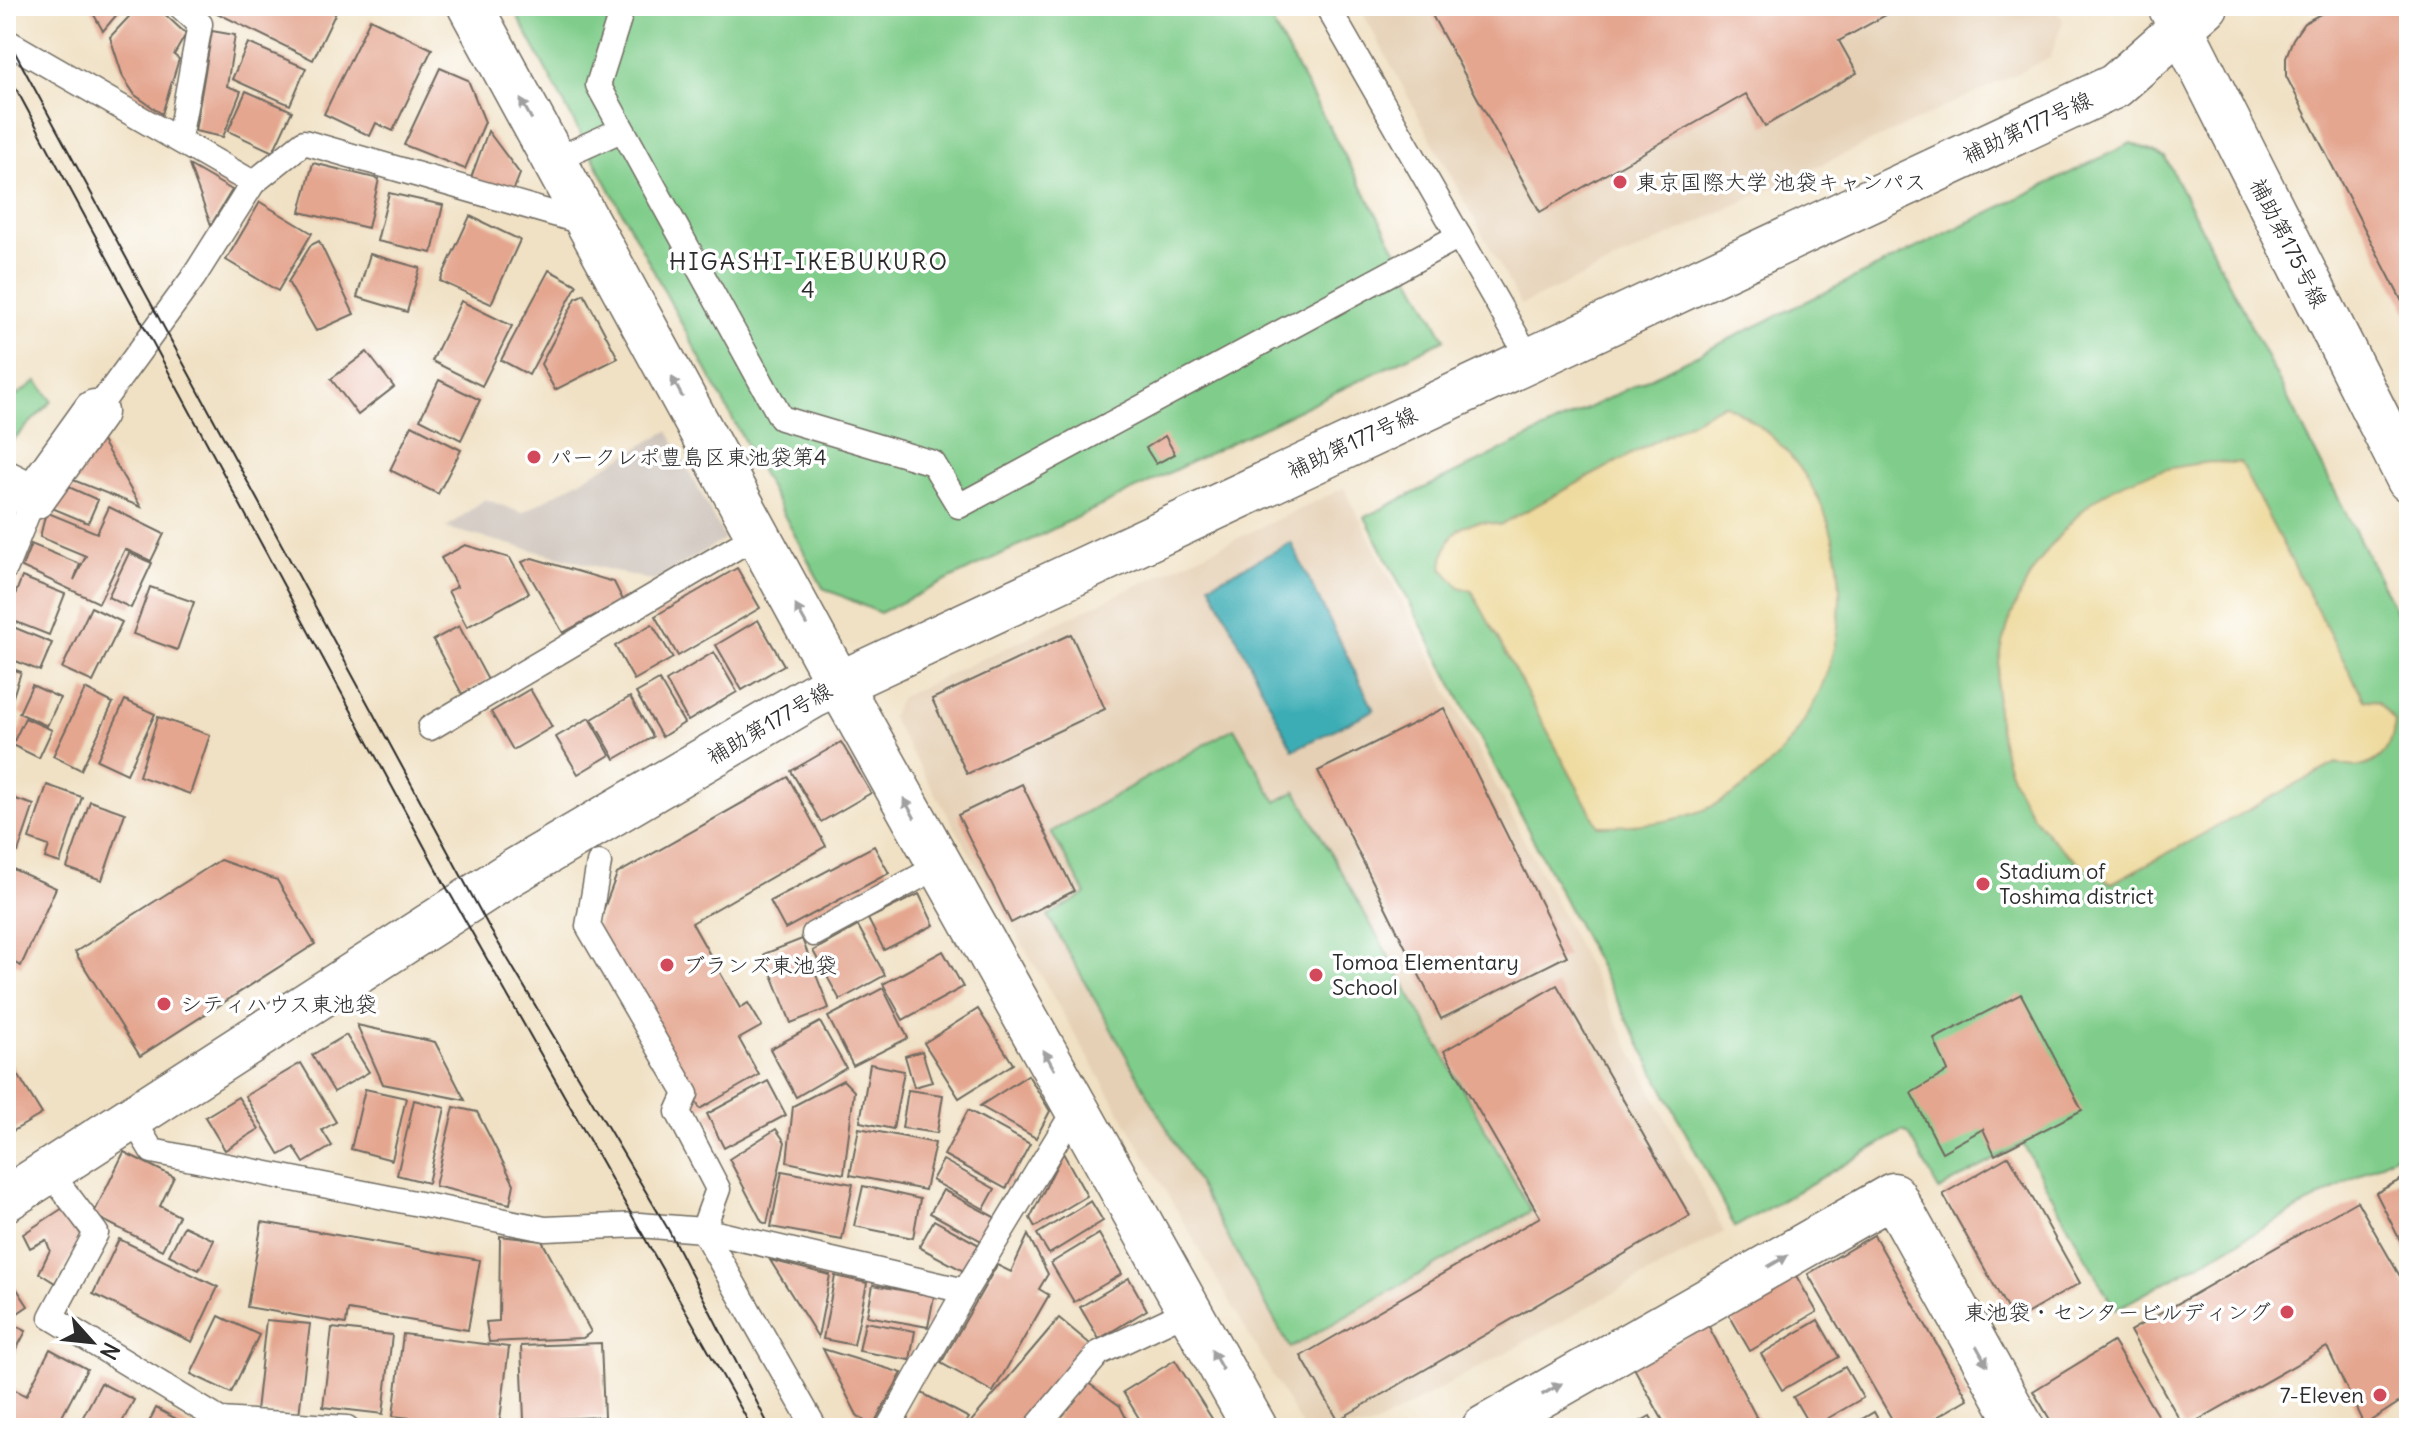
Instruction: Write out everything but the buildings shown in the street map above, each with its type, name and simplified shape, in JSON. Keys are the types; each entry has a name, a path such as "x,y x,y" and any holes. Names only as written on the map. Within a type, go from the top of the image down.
{"street":[{"path":"470,6 839,684 1190,1310 1243,1422"},
{"name":"補助第177号線","path":"6,1199 525,865 839,684 2115,86 2186,13"},
{"name":"補助第175号線","path":"2186,13 2409,480"},
{"path":"20,490 95,412"},
{"path":"1484,1428 1893,1195 2022,1428"}],"lane":[{"path":"179,139 200,24 180,6"},
{"path":"623,6 598,85 781,418 933,463 959,506 1459,236"},
{"path":"1327,6 1530,360"},
{"path":"6,41 253,183"},
{"path":"555,160 621,130"},
{"path":"95,412 193,278 253,183 304,142 589,224"},
{"path":"6,567 20,490"},
{"path":"430,728 757,535"},
{"path":"599,863 588,926 686,1094 678,1112 718,1189 703,1230 815,1428"},
{"path":"814,934 941,865"},
{"path":"888,1428 965,1291 1076,1108"},
{"path":"132,1118 152,1151 545,1229 639,1225 703,1230 965,1291"},
{"path":"49,1171 96,1233 51,1317 220,1420 347,1428"},
{"path":"1036,1428 1099,1353 1190,1310"}],"shaded area":[{"name":"東京国際大学 池袋キャンパス","path":"1359,6 2055,6 2063,20 2050,58 1521,305"},
{"path":"668,431 725,539 654,581 446,528 485,499 522,513"},
{"name":"Tomoa Elementary School","path":"1344,488 1724,1232 1369,1428 1303,1428 891,717 901,697"}],"green space":[{"path":"512,6 1263,6 1445,339 880,613 823,588"},
{"name":"Stadium of Toshima district","path":"2131,143 2165,157 2409,637 2409,1148 2115,1310 2023,1144 1939,1190 1909,1134 1903,1131 1735,1227 1365,517"},
{"path":"37,381 52,401 6,447 6,403"},
{"path":"1234,728 1276,802 1296,791 1531,1211 1290,1348 1048,916 1086,894 1051,832"}],"sand":[{"path":"1724,404 1775,439 1811,484 1832,536 1840,592 1834,648 1815,702 1782,751 1737,792 1688,816 1635,825 1598,826 1472,591 1459,587 1442,568 1447,545 1452,536 1467,525 1500,525"},
{"path":"2211,462 2240,463 2364,699 2378,702 2395,721 2393,733 2384,753 2377,760 2359,766 2336,763 2112,883 2067,853 2033,815 2010,772 1998,725 1997,677 2007,628 2027,581 2058,537 2090,504 2141,476"}],"water":[{"path":"1291,543 1374,710 1293,750 1210,584"}],"tram line":[{"path":"6,36 490,929 668,1229 770,1428"},
{"path":"6,70 444,883 752,1428"}],"place":[{"name":"東京国際大学 池袋キャンパス","path":"1620,182"},
{"name":"パークレポ豊島区東池袋第4","path":"534,457"},
{"name":"Stadium of Toshima district","path":"1983,884"},
{"name":"ブランズ東池袋","path":"667,965"},
{"name":"Tomoa Elementary School","path":"1316,975"},
{"name":"シティハウス東池袋","path":"164,1004"},
{"name":"東池袋・センタービルディング","path":"2287,1312"},
{"name":"7-Eleven","path":"2380,1395"}],"district":[{"name":"HIGASHI-IKEBUKURO 4","path":"809,276"}]}
